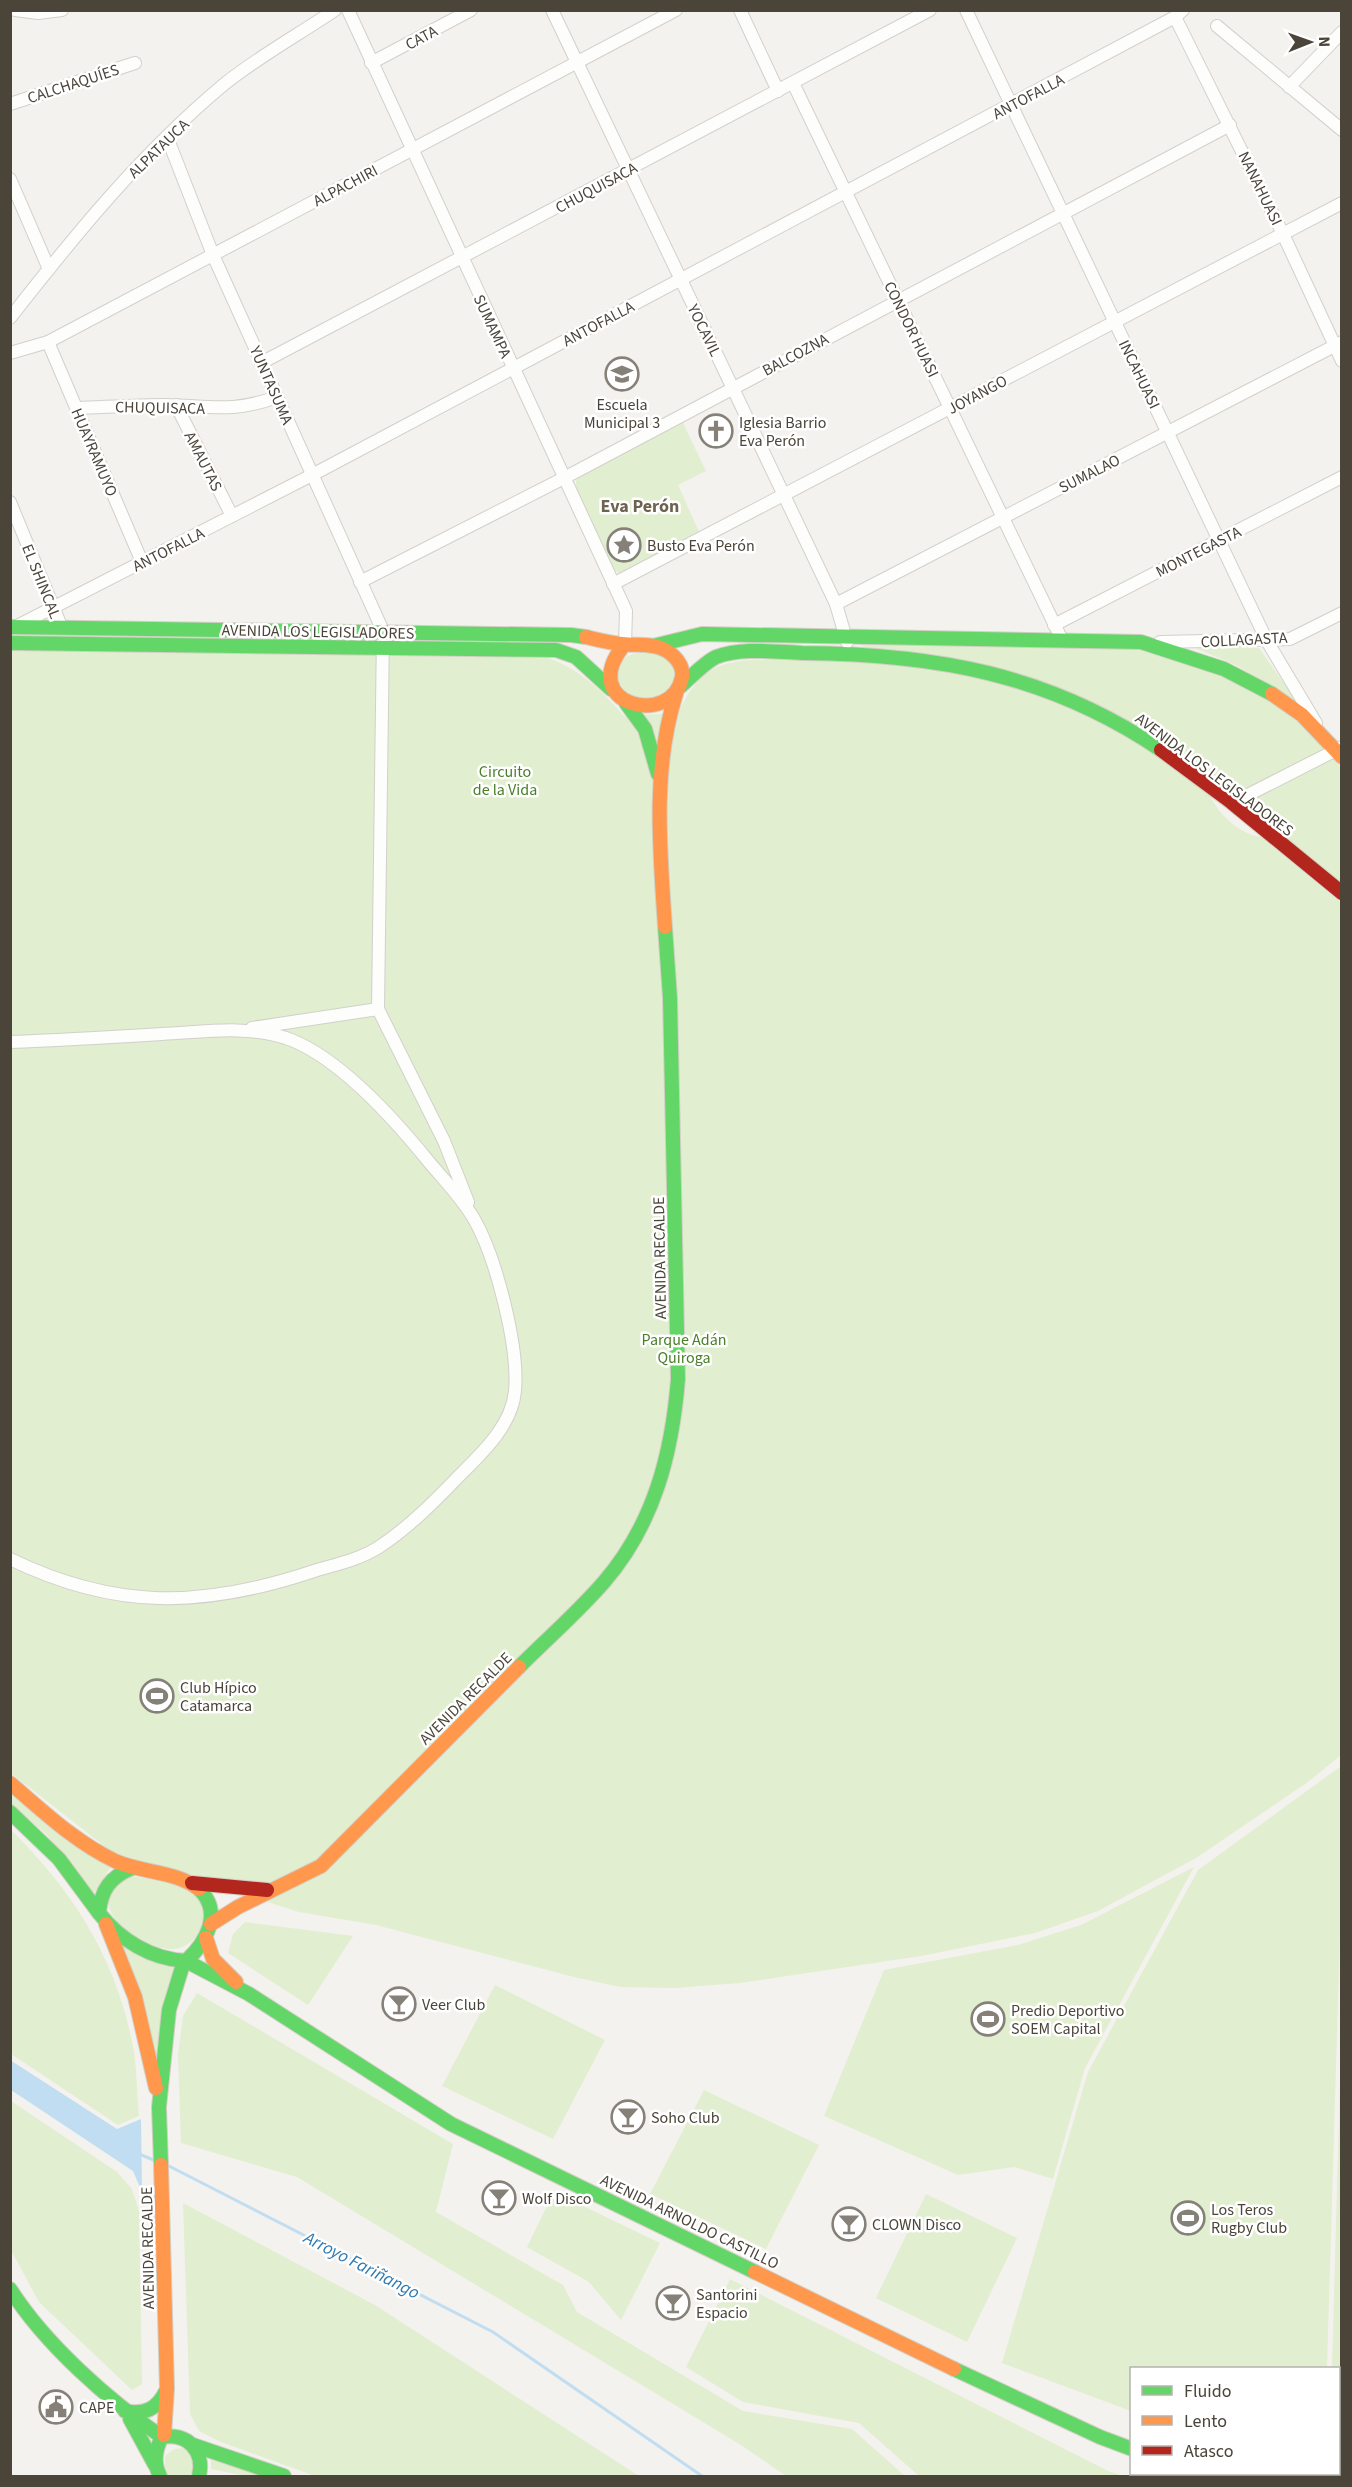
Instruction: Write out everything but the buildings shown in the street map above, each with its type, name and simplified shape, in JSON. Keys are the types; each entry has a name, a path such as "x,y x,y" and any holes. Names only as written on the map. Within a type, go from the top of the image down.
{"main road":[{"name":"AVENIDA LOS LEGISLADORES","path":"12,628 571,635 624,645"},
{"path":"653,646 702,634 1140,642 1180,650 1233,671 1262,687 1323,734 1340,751"},
{"name":"AVENIDA LOS LEGISLADORES","path":"10,643 556,650 576,657 611,689"},
{"path":"624,645 653,646 665,649 677,658 682,669 678,690 652,706 626,702 611,689 608,671 624,645"},
{"name":"AVENIDA LOS LEGISLADORES","path":"678,690 698,669 714,658 734,652 848,653 929,660 977,669 1065,696 1113,720 1232,803 1341,892"},
{"name":"AVENIDA RECALDE","path":"211,1924 229,1911 305,1877 321,1866 604,1582 634,1542 655,1501 668,1459 675,1423 678,1379 670,998 660,855 661,786 669,716 678,690"},
{"name":"AVENIDA RECALDE","path":"626,702 645,729 661,786"},
{"path":"10,1783 90,1846 132,1868 189,1882 203,1893 208,1902 211,1924 206,1938 185,1961 170,1960 151,1953 102,1918 59,1859 10,1812"},
{"path":"102,1918 99,1899 110,1879 132,1868"},
{"name":"AVENIDA RECALDE","path":"189,1882 234,1889 274,1890"},
{"name":"AVENIDA RECALDE","path":"102,1918 135,1997 159,2107"},
{"name":"AVENIDA ARNOLDO CASTILLO","path":"206,1938 213,1959 249,1994"},
{"name":"AVENIDA RECALDE","path":"157,2473 156,2449 163,2436 167,2389 159,2107 169,2010 185,1961"},
{"name":"AVENIDA ARNOLDO CASTILLO","path":"185,1961 249,1994 451,2124 1009,2396 1130,2449"},
{"path":"10,2289 29,2319 124,2411 163,2436 189,2442 284,2476"},
{"path":"124,2411 143,2414 153,2410 160,2404 167,2389"},
{"name":"AVENIDA RECALDE","path":"167,2389 171,2409 189,2442 201,2458 199,2476"},
{"path":"124,2411 146,2445 157,2473"}],"street":[{"path":"15,10 38,14 62,10"},
{"name":"ALPATAUCA","path":"10,318 99,206 167,137 223,85 335,10"},
{"name":"SUMAMPA","path":"348,10 626,611 624,645"},
{"name":"CATA","path":"371,63 471,10"},
{"name":"YOCAVIL","path":"552,10 836,604 847,636 848,653"},
{"name":"ALPACHIRI","path":"10,353 48,342 676,10"},
{"path":"740,10 778,91"},
{"name":"CHUQUISACA","path":"261,363 930,10"},
{"name":"INCAHUASI","path":"966,10 1268,641 1323,734"},
{"name":"ANTOFALLA","path":"12,628 312,475 1179,14"},
{"name":"NANAHUASI","path":"1179,14 1230,126 1338,344 1341,361"},
{"path":"1216,26 1341,130"},
{"path":"1289,87 1341,32"},
{"name":"CALCHAQUÍES","path":"10,104 135,63"},
{"name":"CONDOR HUASI","path":"793,83 1062,640"},
{"name":"BALCOZNA","path":"360,582 564,478 732,387 1230,126"},
{"name":"YUNTASUMA","path":"167,137 213,255 383,631"},
{"path":"10,179 49,269"},
{"name":"JOYANGO","path":"613,584 1341,203"},
{"name":"HUAYRAMUYO","path":"48,342 142,562"},
{"name":"SUMALAO","path":"836,604 1338,344"},
{"name":"CHUQUISACA","path":"77,408 176,405 233,409 252,406 277,397"},
{"name":"AMAUTAS","path":"176,405 232,516"},
{"name":"MONTEGASTA","path":"1054,625 1341,477"},
{"name":"EL SHINCAL","path":"10,502 61,627"},
{"name":"COLLAGASTA","path":"1140,642 1290,639 1341,613"},
{"path":"10,1559 67,1581 107,1592 152,1599 186,1600 265,1586 364,1555 378,1547 403,1529 477,1458 498,1434 510,1410 515,1391 507,1314 495,1269 444,1141 378,1009 383,631"},
{"path":"1232,803 1340,751"},
{"path":"10,1042 246,1029 378,1009"},
{"path":"246,1029 288,1039 313,1052 350,1078 409,1136 459,1197 476,1222"}],"green space":[{"path":"682,421 706,471 678,485 700,534 620,574 612,568 576,492 576,481 580,475"},
{"path":"861,644 1123,648 1185,658 1224,674 1262,695 1297,721 1341,768 1341,884 1067,691 861,646"},
{"path":"1193,647 1259,648 1302,709 1238,666"},
{"name":"Parque Adán Quiroga","path":"11,650 548,658 581,675 607,697 624,716 678,713 689,693 702,677 715,668 733,662 827,660 898,665 969,675 1039,694 1091,716 1126,736 1210,795 1218,809 1230,822 1245,832 1261,837 1341,903 1341,1755 1308,1782 1196,1858 1098,1911 1035,1933 921,1956 740,1983 675,1988 620,1987 376,1925 299,1912 112,1852 11,1773"},
{"path":"640,652 659,655 670,662 673,667 674,679 668,689 648,698 636,697 626,691 617,674 619,665 626,657"},
{"name":"Los Teros Rugby Club","path":"1341,1766 1341,1899 1327,2367 1130,2367 1130,2411 1002,2363 1088,2072 1198,1870"},
{"path":"10,1792 111,1866 95,1892 47,1835 11,1803"},
{"path":"11,1830 34,1854 74,1904 105,1959 117,1988 134,2052 139,2116 118,2125 11,2054"},
{"name":"Predio Deportivo SOEM Capital","path":"1194,1867 1085,2068 1053,2179 1014,2167 958,2175 824,2116 884,1970 1018,1945 1081,1925"},
{"path":"132,1876 175,1884 197,1897 202,1905 204,1921 196,1937 190,1943 174,1949 161,1947 146,1942 118,1923 110,1911 109,1898 115,1886"},
{"path":"245,1922 353,1936 308,2005 228,1953 233,1934"},
{"path":"123,1944 176,1969 157,2057 142,1996"},
{"path":"495,1985 605,2040 553,2139 442,2086"},
{"path":"197,1993 453,2144 436,2212 563,2285 577,2312 743,2411 852,2429 905,2476 786,2476 741,2445 297,2177 181,2143 178,2054 183,2016"},
{"path":"1341,2044 1342,2476 1328,2476 1340,2475 1340,2367 1332,2367"},
{"path":"704,2090 819,2145 766,2249 650,2194"},
{"path":"11,2101 117,2172 132,2189 139,2211 142,2384 132,2390 39,2302 11,2250"},
{"path":"554,2192 660,2243 621,2320 589,2282 527,2247"},
{"path":"926,2194 1017,2238 967,2342 876,2298"},
{"path":"183,2203 375,2305 639,2476 315,2476 221,2442 199,2431 190,2414"},
{"path":"730,2279 1108,2471 1123,2476 919,2476 859,2423 743,2402 686,2367"},
{"path":"184,2448 193,2454 192,2475 169,2476 165,2472 165,2456 174,2449"},
{"path":"211,2460 264,2476 245,2476 211,2469"}],"water":[{"path":"10,2060 117,2129 141,2119 142,2192 133,2171 11,2090"}],"waterway":[{"name":"Arroyo Fariñango","path":"139,2154 156,2161"},
{"name":"Arroyo Fariñango","path":"167,2165 493,2332 702,2476"}],"traffic: fast":[{"path":"10,627 586,637"},
{"path":"653,646 702,634 1141,642 1224,669 1272,694"},
{"path":"10,643 556,650 576,657 611,689"},
{"path":"681,686 702,666 716,657 748,651 851,654 945,664 989,673 1033,686 1076,703 1119,724 1161,750"},
{"path":"626,703 645,729 658,774"},
{"path":"519,1667 584,1604 621,1560 636,1536 658,1487 671,1434 678,1379 670,998 665,927"},
{"path":"10,1812 59,1859 99,1913"},
{"path":"132,1868 108,1885 99,1913 127,1940 161,1956 186,1961 206,1936 211,1917 210,1907 199,1889"},
{"path":"161,2165 159,2107 169,2010 184,1961"},
{"path":"186,1961 249,1994 451,2124 755,2272"},
{"path":"10,2289 41,2330 79,2370 120,2406 162,2437"},
{"path":"954,2369 1100,2437 1130,2448"},
{"path":"125,2411 139,2412 150,2409 159,2402 166,2391"},
{"path":"130,2419 155,2465"},
{"path":"160,2476 156,2461 158,2447 162,2437 171,2436 186,2441 197,2451 199,2476"},
{"path":"193,2445 284,2476"},
{"path":"1208,2475 1213,2476"}],"traffic: slow":[{"path":"586,637 618,644 653,646 667,651 677,660 682,673 675,693 662,702 647,705 631,703 618,695 611,683 612,666 624,645"},
{"path":"665,927 660,839 661,780 668,722 676,694"},
{"path":"1272,694 1302,715 1342,757"},
{"path":"211,1924 238,1907 321,1866 519,1667"},
{"path":"10,1783 60,1825 100,1853 125,1865 169,1875 199,1889"},
{"path":"106,1924 135,1997 156,2088"},
{"path":"206,1938 213,1959 236,1982"},
{"path":"161,2165 167,2389 164,2435"},
{"path":"755,2272 954,2369"}],"traffic: jam":[{"path":"1161,750 1231,802 1342,893"},
{"path":"192,1883 267,1890"}],"place":[{"name":"Escuela Municipal 3","path":"622,374"},
{"name":"Iglesia Barrio Eva Perón","path":"716,431"},
{"name":"Busto Eva Perón","path":"624,545"},
{"name":"Club Hípico Catamarca","path":"157,1696"},
{"name":"Veer Club","path":"399,2004"},
{"name":"Predio Deportivo SOEM Capital","path":"988,2019"},
{"name":"Soho Club","path":"628,2117"},
{"name":"Wolf Disco","path":"499,2198"},
{"name":"Los Teros Rugby Club","path":"1188,2218"},
{"name":"CLOWN Disco","path":"849,2224"},
{"name":"Santorini Espacio","path":"673,2303"},
{"name":"CAPE","path":"56,2407"}],"district":[{"name":"Eva Perón","path":"640,506"}],"park label":[{"name":"Circuito de la Vida","path":"505,780"}]}
